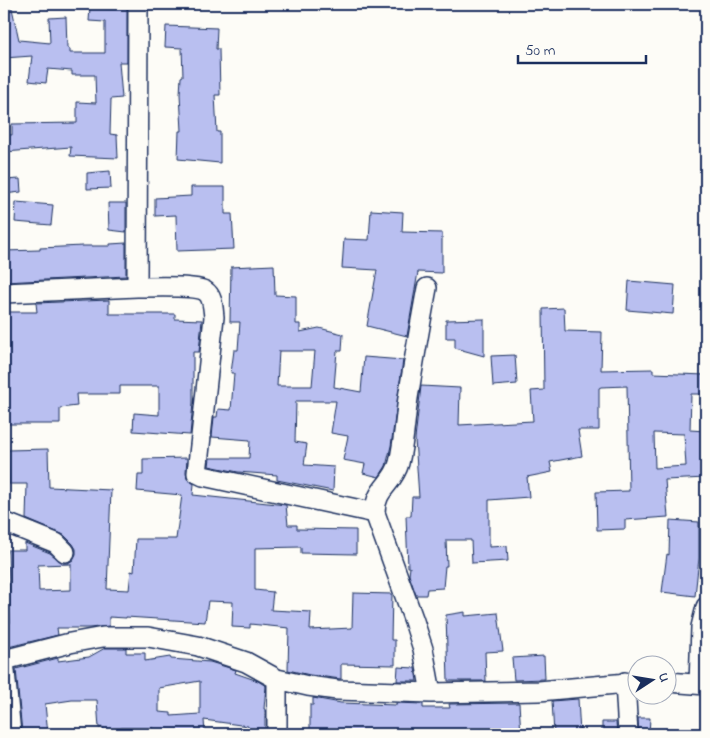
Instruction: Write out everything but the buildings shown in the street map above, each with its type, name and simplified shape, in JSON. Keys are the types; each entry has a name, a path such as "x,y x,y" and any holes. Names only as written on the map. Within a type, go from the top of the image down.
{"street":[{"path":"137,287 138,4"},
{"path":"4,293 137,287 204,290 210,296 214,317 197,473 203,476 375,513"},
{"path":"427,288 415,352 399,462 390,481 380,491 375,502 375,513 423,649 431,693"},
{"path":"4,522 56,542 65,552"},
{"path":"678,683 703,685 701,627 706,607"},
{"path":"11,734 4,661 70,643 103,637 148,637 198,646 246,662 277,678 308,686 337,690 431,693 539,691 628,682"},
{"path":"277,678 277,734"},
{"path":"628,734 630,706"}]}
